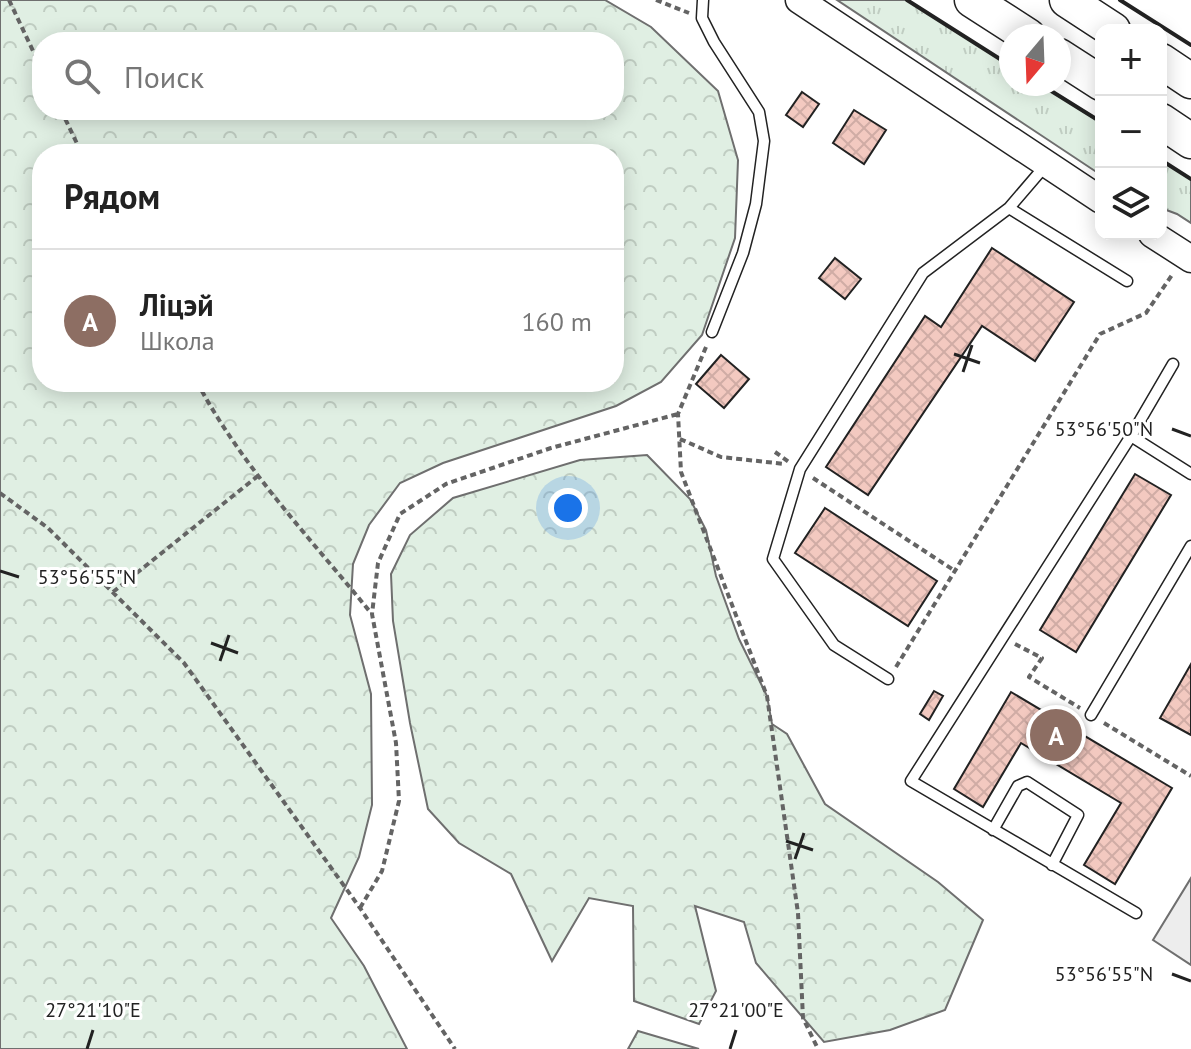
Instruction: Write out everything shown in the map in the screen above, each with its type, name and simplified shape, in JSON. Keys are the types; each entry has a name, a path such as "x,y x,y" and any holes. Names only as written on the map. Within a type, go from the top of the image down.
{"highway":[{"path":"972,0 1009,24"},
{"path":"1067,0 1104,24"},
{"path":"1071,64 1095,79"},
{"path":"1167,65 1191,81"},
{"path":"1167,125 1191,141"}],"street":[{"path":"799,0 1095,196"},
{"path":"1158,240 1184,264"}],"lane":[{"path":"703,0 702,18 759,112 764,141 756,204 743,253 712,332"},
{"path":"888,679 834,645 773,559 800,469 923,273 1009,208 1046,164"},
{"path":"1009,208 1127,281"},
{"path":"1136,913 911,781 1131,436 1173,364"},
{"path":"1131,436 1191,474"},
{"path":"1091,715 1191,546"},
{"path":"993,830 1018,786 1027,782 1078,815 1052,865"}],"path":[{"path":"9,0 32,49"},
{"path":"656,0 702,18"},
{"path":"66,120 77,144"},
{"path":"888,679 1100,334 1146,313 1184,264"},
{"path":"712,332 678,414 681,472 767,696 798,913 803,1018 818,1049"},
{"path":"202,392 215,415 259,475 372,614"},
{"path":"360,908 382,871 399,801 396,743 372,614 378,563 400,514 446,484 551,448 678,414"},
{"path":"680,439 721,457 791,464 775,452"},
{"path":"800,469 955,571"},
{"path":"113,592 259,475"},
{"path":"0,493 48,528 184,663 360,908 455,1049"}],"green space":[{"path":"0,0 605,0 651,27 718,91 738,160 735,238 702,335 661,382 616,406 443,463 400,483 369,525 353,564 350,615 371,694 372,805 359,857 331,918 364,966 407,1049 0,1049"},
{"path":"837,0 907,0 999,58 999,96 1059,96 1095,118 1095,171"},
{"path":"1167,164 1191,179 1191,223 1167,210"},
{"path":"647,455 690,499 706,530 716,576 739,639 767,696 772,724 787,734 825,804 938,882 983,920 945,1010 890,1030 824,1042 756,963 744,922 695,906 716,991 699,1024 634,1001 633,906 589,898 552,961 511,874 459,843 428,809 393,621 391,574 410,535 453,498 580,460"},
{"path":"638,1031 699,1049 628,1049"}],"shaded area":[{"path":"1191,878 1191,965 1153,940"}],"building":[{"path":"802,92 819,104 803,127 786,115"},
{"path":"854,110 886,130 864,164 833,143"},
{"path":"992,248 1074,302 1035,361 982,326 868,495 826,467 925,316 941,327"},
{"path":"835,258 861,279 845,299 819,278"},
{"path":"721,355 749,379 724,408 696,384"},
{"path":"1135,474 1171,495 1076,652 1040,630"},
{"path":"825,508 937,581 908,626 795,553"},
{"path":"1191,664 1191,735 1160,718"},
{"path":"934,691 943,696 929,720 920,714"},
{"path":"1011,692 1172,788 1115,884 1084,865 1121,803 1021,743 983,807 954,789"}],"wall":[{"path":"907,0 999,58"},
{"path":"1120,0 1191,45"},
{"path":"1059,96 1095,118"},
{"path":"1167,164 1191,179"}],"place":[{"name":"Ліцэй","path":"1056,735"}]}
